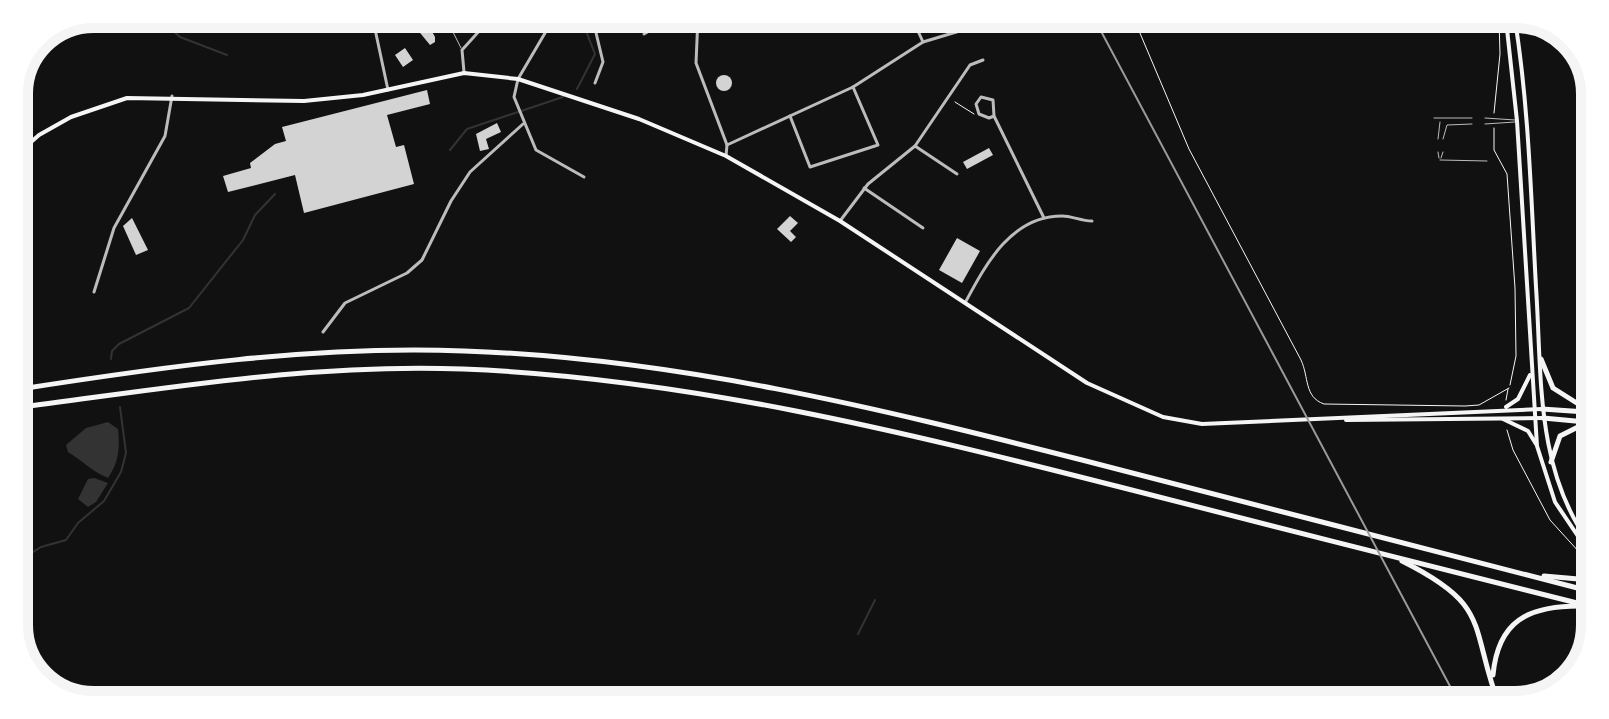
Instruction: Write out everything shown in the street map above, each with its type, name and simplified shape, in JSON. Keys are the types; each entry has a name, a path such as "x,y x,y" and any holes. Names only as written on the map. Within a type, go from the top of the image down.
{"highway":[{"path":"28,388 173,367 341,353 462,350 607,362 785,388 964,430 1581,589"},
{"path":"1541,359 1553,388 1581,406"},
{"path":"28,406 176,385 343,368 465,369 601,379 764,402 961,447 1581,604"},
{"path":"1542,409 1581,412"},
{"path":"1543,418 1581,422"},
{"path":"1551,462 1560,436 1581,427"},
{"path":"1390,556 1448,588 1469,610 1479,629 1495,691"},
{"path":"1523,574 1581,579"},
{"path":"1493,684 1502,641 1518,619 1550,607 1581,606"}],"main road":[{"path":"1507,28 1517,121 1532,409 1537,446 1555,502 1581,541"},
{"path":"1516,28 1525,106 1543,418 1561,497 1581,529"},
{"path":"28,146 56,125 114,101 172,96 304,101 388,90 464,73 518,79 573,95 726,156 840,221 1087,383 1163,417 1202,424 1343,420 1504,408 1542,409"},
{"path":"1504,408 1518,399 1530,375"},
{"path":"1501,418 1528,431 1537,446"},
{"path":"1343,420 1543,418"}],"street":[{"path":"295,28 341,28"},
{"path":"375,28 388,90"},
{"path":"464,73 462,50 481,28"},
{"path":"548,28 518,79 514,100 523,124 543,156 584,177"},
{"path":"595,28 603,62 595,83"},
{"path":"644,34 654,28"},
{"path":"698,28 696,63 727,145 726,156"},
{"path":"917,28 923,42"},
{"path":"727,145 853,87 923,42 970,28"},
{"path":"840,221 864,188 915,146 946,96 970,65 983,60"},
{"path":"790,116 810,167 878,145 853,87"},
{"path":"94,292 114,228 165,136 172,96"},
{"path":"994,116 989,118 979,114 976,104 985,96 995,104 994,116 1044,218"},
{"path":"323,332 345,303 407,273 422,260 451,201 470,172 523,124"},
{"path":"915,146 957,174"},
{"path":"864,188 923,228"},
{"path":"965,303 1005,241 1023,226 1044,218 1065,215 1079,221 1092,221"}],"lane":[{"path":"451,28 462,50"},
{"path":"1485,118 1503,117 1517,121"},
{"path":"1434,118 1472,118"},
{"path":"1438,139 1441,120"},
{"path":"1485,124 1517,121"},
{"path":"1443,139 1447,125 1472,124"},
{"path":"1438,152 1440,160"},
{"path":"1440,160 1443,152"},
{"path":"1440,160 1487,161"}],"path":[{"path":"1138,28 1189,149 1301,360 1310,394 1315,400 1324,404 1465,406 1479,405 1509,388"},
{"path":"1494,113 1499,28"},
{"path":"946,96 979,114"},
{"path":"1494,128 1494,150 1507,174 1515,288 1516,356 1506,400"},
{"path":"1507,430 1513,450 1550,520 1581,554"}],"shaded area":[{"path":"108,422 118,429 119,442 117,460 108,478 68,452 66,445 86,428"},
{"path":"88,479 108,483 96,502 88,507 78,499"}],"building":[{"path":"416,28 430,28 435,42 430,45"},
{"path":"405,48 413,60 403,67 395,55"},
{"path":"724,75 732,83 724,91 716,83"},
{"path":"427,90 430,104 387,115 396,147 404,145 414,184 304,213 295,175 228,192 223,176 251,168 250,163 275,144 286,141 282,127"},
{"path":"497,123 501,132 486,139 489,149 480,151 476,134"},
{"path":"989,148 993,155 967,169 963,162"},
{"path":"790,216 798,223 790,231 796,237 791,242 777,229"},
{"path":"132,218 148,250 136,255 123,226"},
{"path":"957,238 980,251 962,283 939,270"}],"waterway":[{"path":"170,28 180,37 227,55"},
{"path":"577,89 595,54 585,28"},
{"path":"450,150 467,129 563,97"},
{"path":"111,359 112,351 119,344 189,308 243,240 255,215 275,194"},
{"path":"28,555 41,547 66,540 78,523 104,501 121,472 126,453 120,407"},
{"path":"858,634 875,600"}],"railway":[{"path":"1099,28 1453,691"}]}
